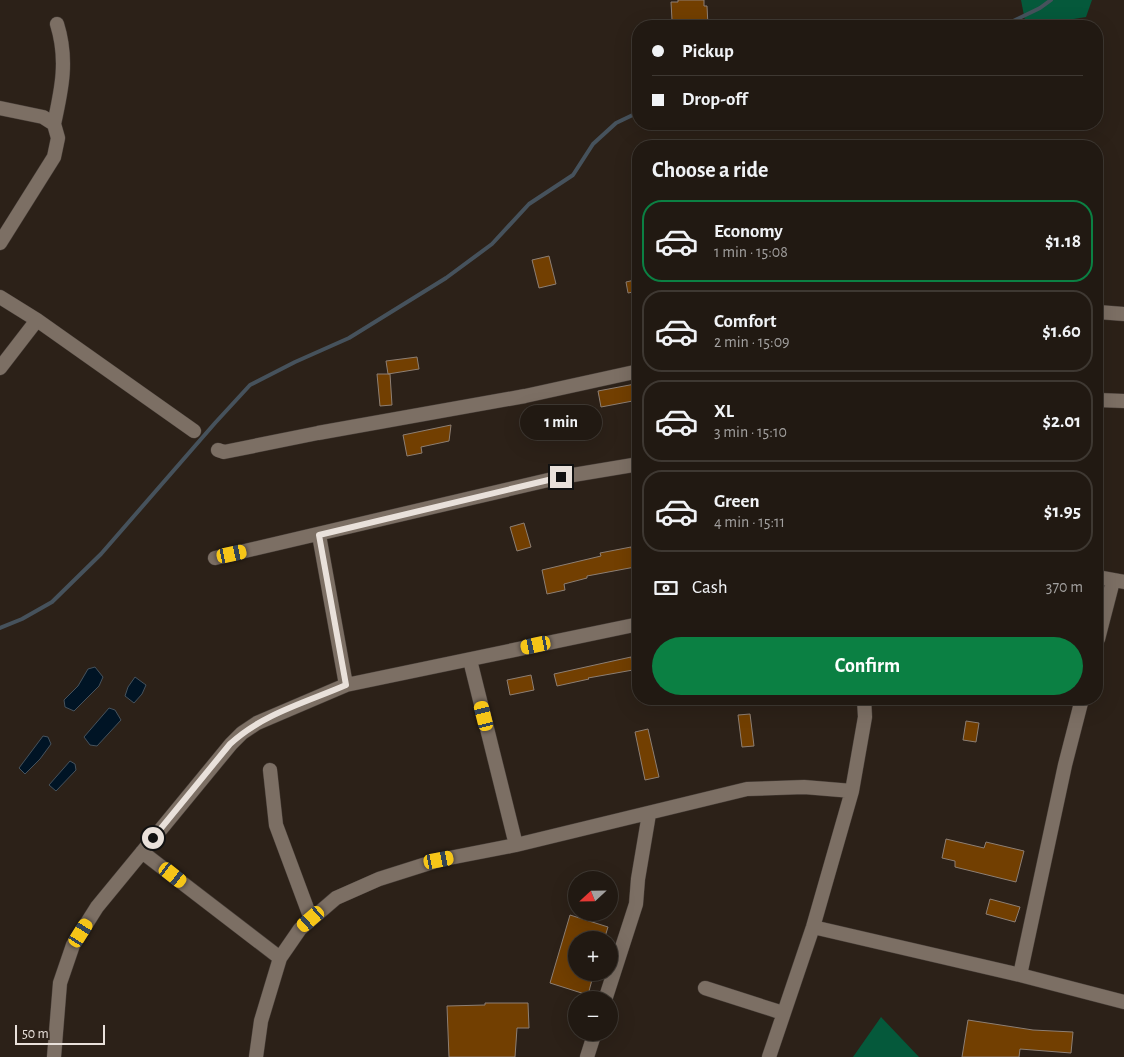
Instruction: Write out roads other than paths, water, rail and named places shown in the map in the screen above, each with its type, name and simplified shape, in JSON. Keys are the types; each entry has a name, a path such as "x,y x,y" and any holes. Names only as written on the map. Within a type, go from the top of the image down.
{"street":[{"path":"0,243 54,157 58,138 54,124 61,95 64,57 62,40 57,24"},
{"path":"0,108 43,117 54,124"},
{"path":"0,297 37,320 194,432"},
{"path":"1103,312 1124,314"},
{"path":"0,368 37,320"},
{"path":"218,450 224,452 525,396 632,373"},
{"path":"1103,400 1124,401"},
{"path":"215,558 561,477 632,465"},
{"path":"319,535 346,685"},
{"path":"1103,578 1118,581 1103,624"},
{"path":"54,1057 60,983 73,945 97,907 230,744 242,733 258,723 346,685 632,625"},
{"path":"470,660 516,846"},
{"path":"769,1057 813,927 852,791 865,717 864,705"},
{"path":"1020,975 1065,765 1080,705"},
{"path":"270,770 276,826 311,919"},
{"path":"256,1057 261,1021 280,958 300,929 336,898 379,878 439,860 516,846 747,789 804,787 852,791"},
{"path":"609,991 636,904 638,879 649,814"},
{"path":"142,852 280,958"},
{"path":"813,927 1020,975 1124,1002"},
{"path":"705,988 783,1013"},
{"path":"587,1057 592,1041"}],"water":[{"path":"95,667 103,677 99,686 74,711 65,707 64,700 78,686 88,669"},
{"path":"135,677 146,685 142,694 134,703 125,696 128,687"},
{"path":"109,708 115,710 121,720 97,746 90,745 84,737"},
{"path":"43,736 48,737 51,744 40,759 25,774 19,768"},
{"path":"70,761 75,764 76,770 56,791 49,785"}],"waterway":[{"path":"1015,20 1040,8 1051,0"},
{"path":"0,628 22,619 52,602 101,554 250,385 349,338 446,278 492,244 529,204 573,175 593,144 616,123 632,115"}]}
